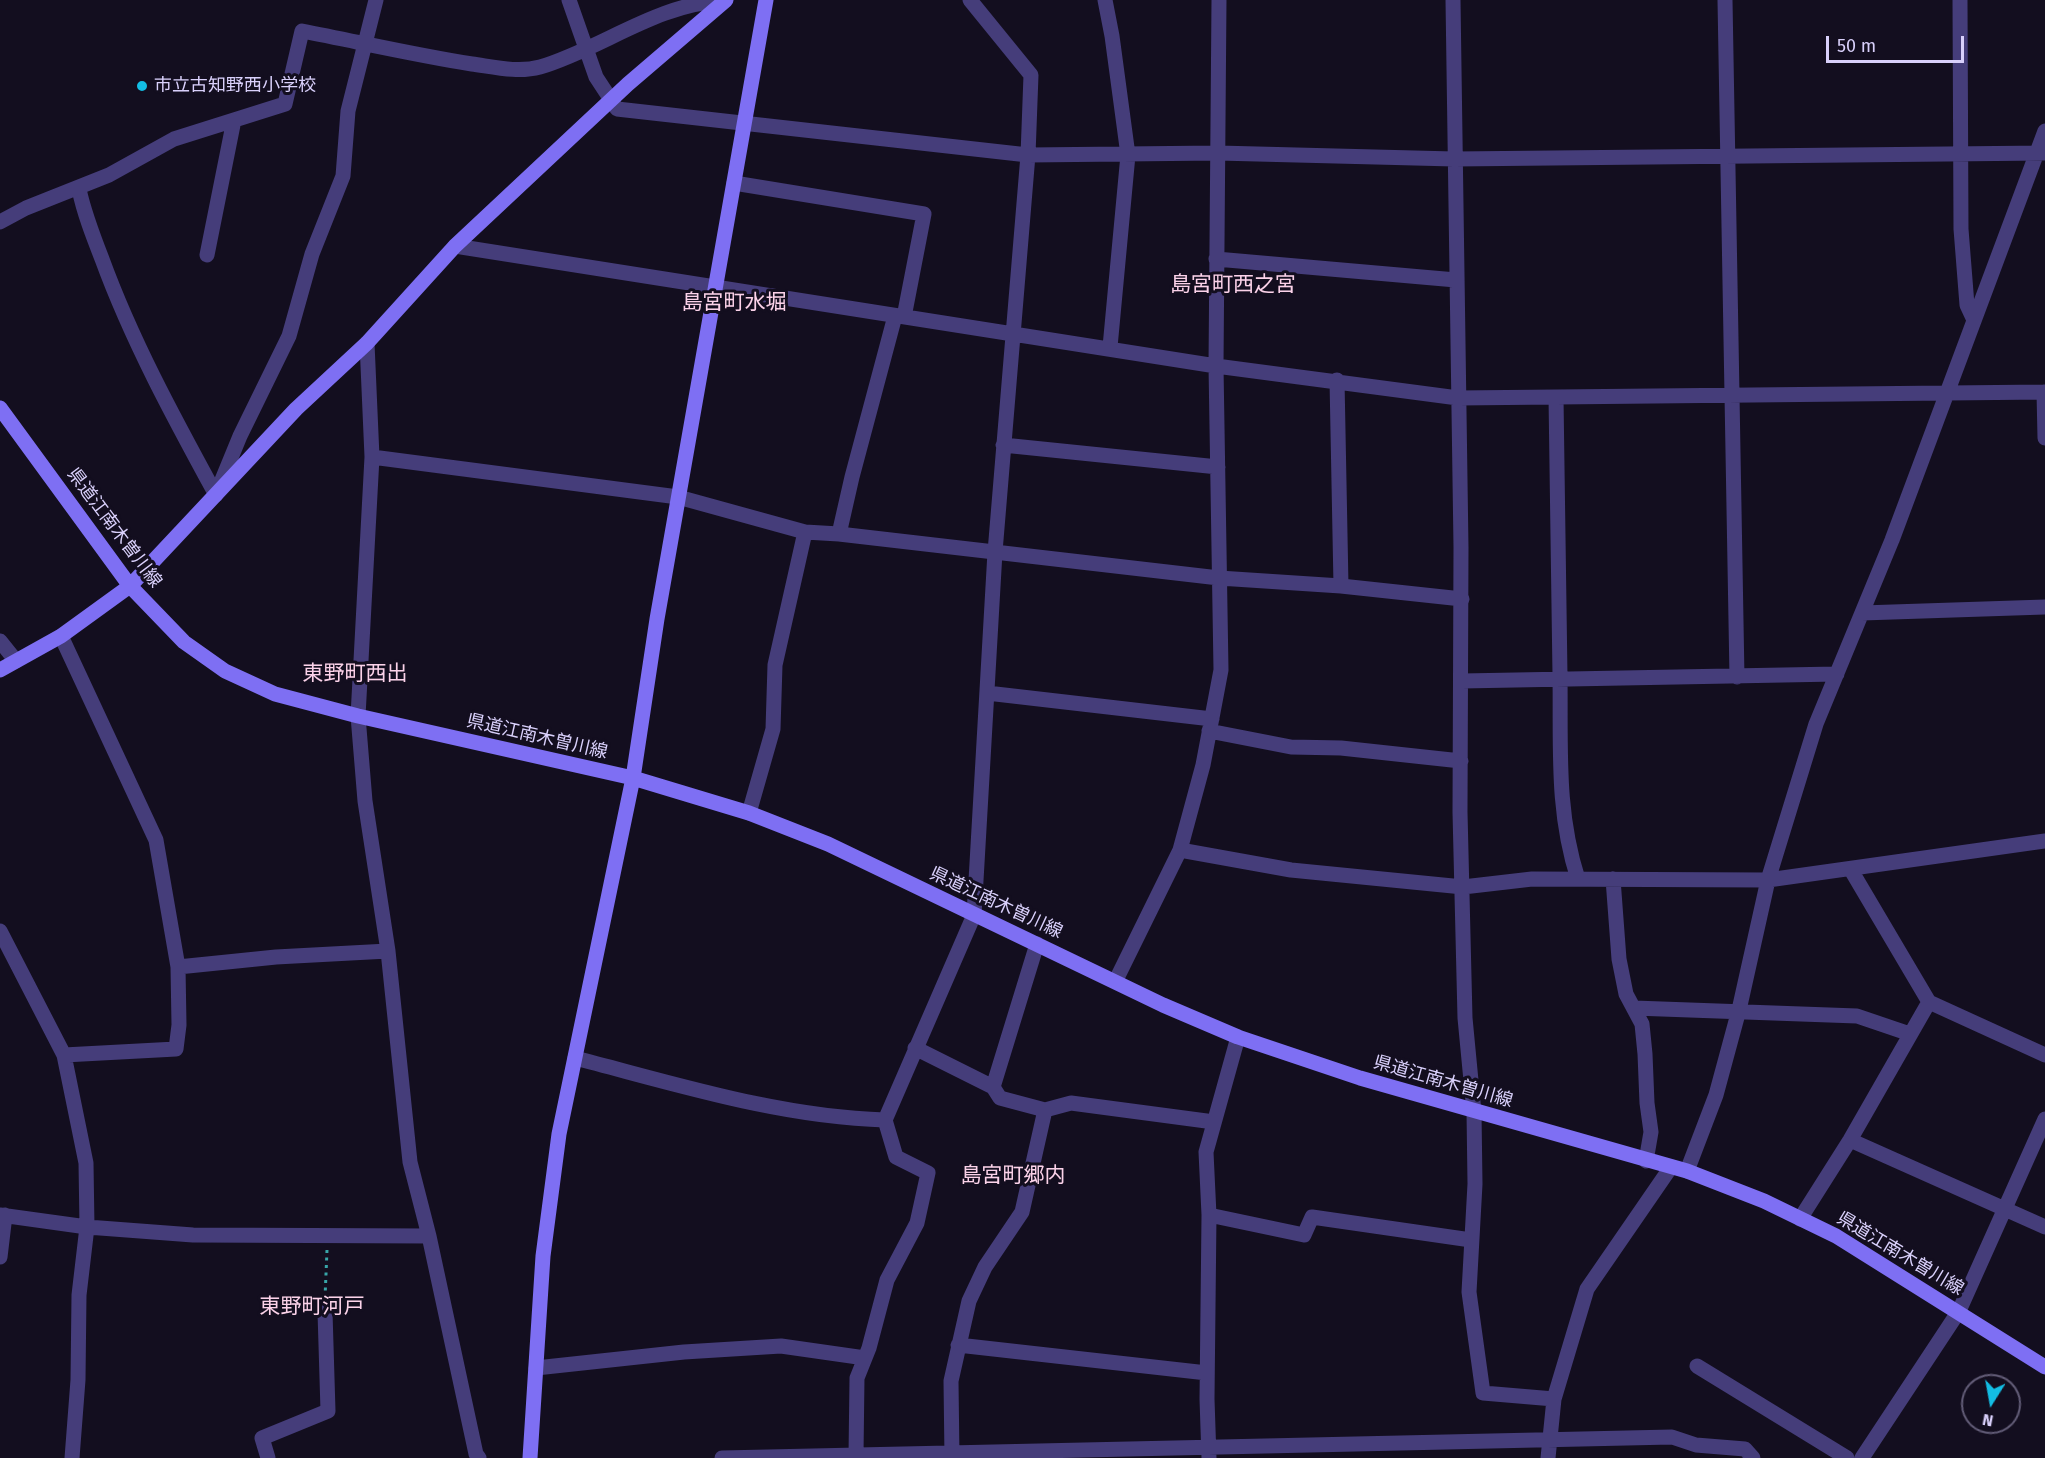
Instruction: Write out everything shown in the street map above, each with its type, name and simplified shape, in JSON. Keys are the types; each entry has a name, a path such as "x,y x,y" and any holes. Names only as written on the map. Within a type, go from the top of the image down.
{"main road":[{"path":"530,1458 544,1245 559,1134 633,778 678,497 766,0"},
{"path":"0,670 61,636 130,586 296,409 367,343 455,246 612,99 724,1"},
{"name":"県道江南木曽川線","path":"0,408 130,586 183,642 225,670 275,694 358,716 633,778 749,813 828,844 974,915 1116,980 1163,1005 1238,1037 1360,1078 1687,1171 1764,1201 1836,1236 2045,1367"}],"street":[{"path":"216,495 240,436 289,336 312,254 343,176 348,111 376,0"},
{"path":"569,0 596,77 617,109 1028,155 1218,153 1454,159 2041,154"},
{"path":"856,1455 857,1378 887,1280 917,1223 928,1173 896,1158 885,1120 974,915 995,552 1028,155 1031,75 970,0"},
{"path":"1105,0 1128,155 1110,347"},
{"path":"1116,980 1180,850 1221,670 1216,366 1220,0"},
{"path":"1453,0 1462,599 1461,761 1465,1018 1474,1112 1475,1184 1469,1292 1483,1393 1554,1399"},
{"path":"1725,0 1730,397 1737,677"},
{"path":"1960,0 1961,228 1967,305 1974,320"},
{"path":"0,222 26,208 79,189 174,140 285,104 302,31 437,58 511,69 538,67 585,50 619,32 700,2 724,1"},
{"path":"207,255 234,120"},
{"path":"1687,1171 1716,1095 1739,1010 1768,880 1816,724 1892,540 1945,393 2041,154 2045,131"},
{"path":"734,183 924,214 900,317 852,477 840,534"},
{"path":"79,189 82,205 111,285 142,353 216,495"},
{"path":"455,246 716,288 766,293 900,317 1110,347 1216,366 1337,380 1458,398 2045,392 2045,438"},
{"path":"1216,259 1456,280"},
{"path":"367,343 372,457 358,716 365,801 388,951 410,1162 429,1236 476,1454 479,1458"},
{"path":"1337,380 1341,586"},
{"path":"1556,398 1559,767 1567,844 1578,879"},
{"path":"1003,445 1218,467"},
{"path":"372,457 678,497 805,532 840,534 1219,578 1341,586 1462,599"},
{"path":"749,813 773,729 775,665 805,532"},
{"path":"1862,614 2045,607"},
{"path":"61,636 156,840 178,967 179,1025 176,1049 64,1055"},
{"path":"0,641 16,661"},
{"path":"1462,681 1837,674"},
{"path":"987,693 1210,725 1292,747 1341,748 1461,761"},
{"path":"1180,850 1291,870 1463,887 1532,879 1768,880 2045,841"},
{"path":"1851,870 1929,1002 2045,1055"},
{"path":"1613,879 1619,959 1626,994 1642,1024 1651,1132 1646,1161"},
{"path":"0,932 64,1055 86,1163 87,1227 79,1295 78,1380 72,1458"},
{"path":"993,1087 1037,944"},
{"path":"178,967 276,957 388,951"},
{"path":"1800,1219 1850,1140 1929,1002"},
{"path":"1634,1008 1857,1016 1910,1034"},
{"path":"1209,1453 1207,1373 1209,1215 1206,1152 1238,1037"},
{"path":"915,1048 993,1087 1000,1098 1045,1110 1071,1103 1214,1122"},
{"path":"575,1058 729,1097 835,1118 885,1120"},
{"path":"952,1455 951,1381 969,1301 985,1267 1022,1212 1045,1110"},
{"path":"1862,1458 1959,1311 2045,1119"},
{"path":"1850,1140 2045,1227"},
{"path":"1548,1458 1554,1399 1587,1289 1671,1167"},
{"path":"0,1257 3,1215 87,1227 193,1235 429,1236"},
{"path":"1209,1215 1304,1235 1312,1217 1471,1240"},
{"path":"268,1458 262,1438 327,1411 325,1312"},
{"path":"958,1345 1207,1373"},
{"path":"536,1368 684,1352 781,1346 865,1358"},
{"path":"1697,1366 1847,1458"},
{"path":"722,1458 1209,1453 1672,1437 1696,1445 1745,1449 1753,1458"}],"path":[{"path":"325,1312 327,1234"}],"place":[{"name":"市立古知野西小学校","path":"142,86"}],"district":[{"name":"島宮町西之宮","path":"1233,285"},
{"name":"島宮町水堀","path":"734,303"},
{"name":"東野町西出","path":"355,674"},
{"name":"島宮町郷内","path":"1013,1176"},
{"name":"東野町河戸","path":"312,1307"}]}
